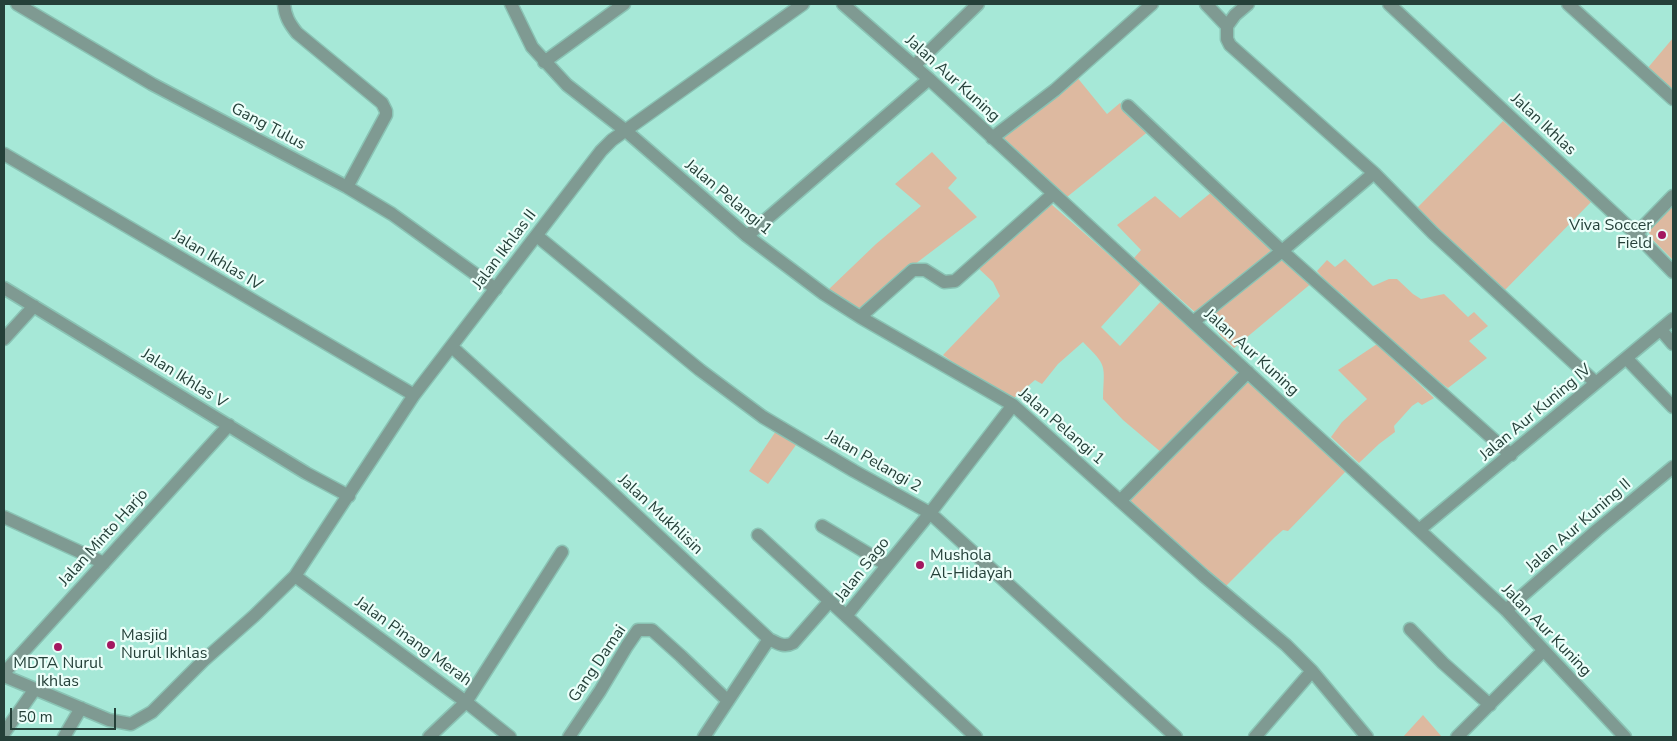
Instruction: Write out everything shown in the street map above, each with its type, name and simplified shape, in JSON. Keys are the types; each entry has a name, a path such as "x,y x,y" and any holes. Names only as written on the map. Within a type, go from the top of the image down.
{"street":[{"name":"Gang Tulus","path":"17,4 152,84 347,187 392,214 496,289"},
{"path":"284,4 284,13 297,33 382,103 386,111 386,115 347,187"},
{"name":"Jalan Pelangi 1","path":"511,4 532,47 567,85 626,132 747,236 824,294 860,317 1013,405 1204,576 1286,645 1312,672 1367,737"},
{"path":"544,62 624,4"},
{"name":"Jalan Ikhlas II","path":"4,674 109,720 130,724 145,718 203,661 254,616 295,576 414,395 601,151 803,4"},
{"name":"Jalan Aur Kuning","path":"843,4 929,79 1506,610 1625,737"},
{"path":"914,66 978,4"},
{"path":"992,138 1055,90 1152,4"},
{"path":"1206,4 1227,26 1230,45 1374,173 1433,233 1596,383"},
{"path":"1227,26 1248,4"},
{"name":"Jalan Ikhlas","path":"1389,4 1636,234 1673,272"},
{"path":"1568,4 1673,99"},
{"path":"747,236 929,79"},
{"path":"1128,106 1282,251 1511,456"},
{"name":"Jalan Ikhlas IV","path":"4,154 414,395"},
{"path":"1193,322 1282,251 1374,173"},
{"path":"860,317 913,270 925,270 944,282 955,281 1053,194"},
{"path":"1636,234 1673,196"},
{"name":"Jalan Pelangi 2","path":"536,236 700,370 763,417 930,513 1176,737"},
{"name":"Jalan Ikhlas V","path":"4,288 228,426 306,473 349,496"},
{"path":"4,339 34,306"},
{"name":"Jalan Aur Kuning IV","path":"1419,530 1511,456 1596,383 1628,359 1673,319"},
{"path":"1661,330 1673,344"},
{"name":"Jalan Mukhlisin","path":"452,347 769,639"},
{"path":"1628,359 1673,407"},
{"path":"1120,502 1248,372"},
{"name":"Jalan Sago","path":"976,737 846,616 930,513 1013,405"},
{"name":"Jalan Minto Harjo","path":"4,674 228,426"},
{"name":"Jalan Aur Kuning II","path":"1506,610 1597,530 1673,467"},
{"path":"4,517 104,563"},
{"path":"822,526 887,565"},
{"path":"758,534 846,616"},
{"path":"429,737 466,702 562,552"},
{"name":"Jalan Pinang Merah","path":"295,576 466,702 510,737"},
{"path":"704,737 769,639 783,646 789,646 829,602"},
{"path":"1410,629 1443,663 1490,705"},
{"name":"Gang Damai","path":"569,737 638,630 652,630 728,701"},
{"path":"1457,737 1543,651"},
{"path":"1255,737 1312,672"},
{"path":"4,733 35,689"},
{"path":"64,737 80,708"}],"shaded area":[{"path":"1673,38 1673,95 1646,70"},
{"path":"1076,76 1107,114 1120,103 1150,130 1067,197 1000,138"},
{"path":"1503,121 1592,201 1504,291 1417,208"},
{"path":"932,152 957,178 948,188 977,217 898,277 860,310 827,291 876,244 921,206 895,184"},
{"path":"1213,191 1274,248 1196,313 1134,258 1141,250 1117,225 1155,196 1180,218"},
{"name":"Viva Soccer Field","path":"1673,203 1673,260 1653,240 1648,231 1654,222"},
{"path":"1051,204 1141,283 1101,327 1120,346 1162,300 1239,371 1238,376 1162,453 1123,420 1103,399 1103,367 1097,357 1083,342 1058,364 1042,384 1035,380 1014,398 975,378 943,355 1000,296 993,282 977,267"},
{"path":"1282,254 1313,282 1234,348 1221,336 1207,318"},
{"path":"1345,259 1373,286 1389,279 1397,279 1421,299 1444,294 1468,317 1474,312 1488,326 1469,341 1487,358 1448,388 1427,373 1415,361 1407,358 1382,331 1342,294 1331,287 1317,271 1327,260 1335,267"},
{"path":"1377,344 1434,398 1422,405 1418,402 1412,406 1394,426 1395,432 1359,463 1331,437 1342,422 1367,399 1338,370"},
{"path":"1247,379 1347,470 1288,531 1283,530 1275,537 1224,588 1130,501"},
{"path":"776,431 796,445 768,484 749,471"},
{"path":"1423,715 1442,737 1403,737"}],"place":[{"name":"Viva Soccer Field","path":"1662,235"},
{"name":"Mushola Al-Hidayah","path":"920,565"},
{"name":"Masjid Nurul Ikhlas","path":"111,645"},
{"name":"MDTA Nurul Ikhlas","path":"58,647"}]}
